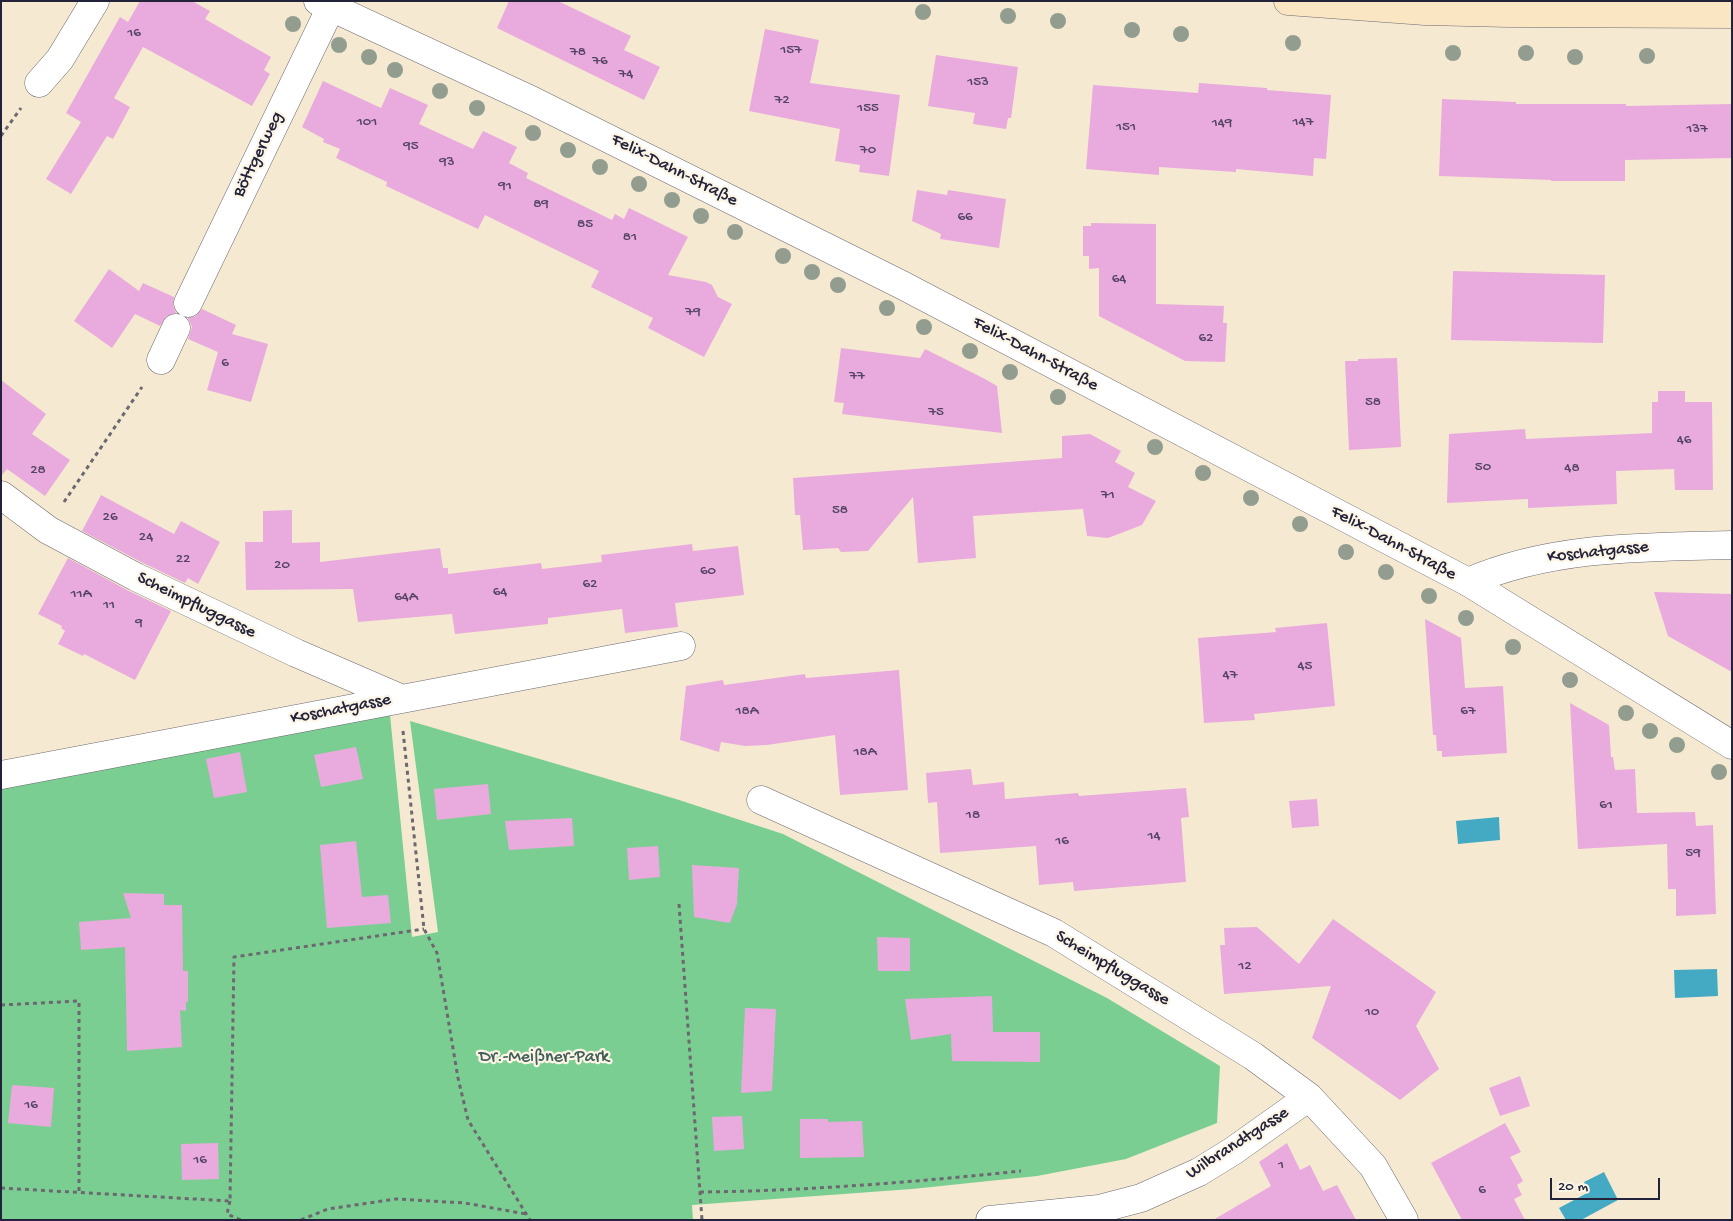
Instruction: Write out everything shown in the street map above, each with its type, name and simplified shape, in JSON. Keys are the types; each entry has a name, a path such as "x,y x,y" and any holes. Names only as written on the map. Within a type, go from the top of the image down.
{"main road":[{"path":"1288,1 1425,11 1508,7 1732,14"}],"street":[{"path":"39,83 60,59 95,1"},
{"name":"Böttgerweg","path":"188,303 324,4"},
{"name":"Felix-Dahn-Straße","path":"324,4 533,101 902,285 1468,582 1732,745"},
{"path":"161,360 176,328"},
{"name":"Scheimpfluggasse","path":"1,495 48,530 136,577 305,658 400,698"},
{"name":"Koschatgasse","path":"1468,582 1513,565 1554,557 1647,547 1732,545"},
{"name":"Koschatgasse","path":"1,775 681,646"},
{"name":"Scheimpfluggasse","path":"761,800 1054,933 1253,1056 1309,1097 1373,1166 1404,1220"},
{"name":"Wilbrandtgasse","path":"990,1220 1098,1209 1141,1198 1199,1172 1233,1152 1309,1097"}],"path":[{"path":"63,504 161,360"},
{"path":"400,698 424,929 437,952 458,1078 468,1120 530,1220"},
{"path":"679,904 702,1220"},
{"path":"241,1220 227,1214 230,1201 234,957 424,929"},
{"path":"1,1005 79,1000 79,1192"},
{"path":"700,1192 750,1192 913,1182 1021,1171"},
{"path":"1,1188 230,1201"},
{"path":"301,1220 328,1209 396,1199 465,1203 526,1214"}],"green space":[{"name":"Dr.-Meißner-Park","path":"390,715 412,937 438,932 410,721 676,799 783,834 1107,998 1220,1066 1217,1123 1126,1159 1037,1176 912,1189 692,1205 693,1220 1,1220 1,787"}],"water":[{"path":"1499,817 1500,840 1458,844 1456,821"},
{"path":"1717,969 1718,996 1675,998 1674,970"},
{"path":"1604,1172 1618,1200 1581,1220 1566,1220 1559,1208 1589,1192 1584,1182"}],"building":[{"path":"140,1 192,1 210,11 205,19 271,57 264,70 270,74 252,106 143,47 114,98 130,107 113,139 107,136 71,194 46,179 81,122 66,113 120,17 128,22"},
{"path":"509,1 558,1 631,36 624,50 660,67 644,100 497,28"},
{"path":"765,29 819,40 810,83 900,95 889,176 859,172 860,165 835,161 840,129 749,111"},
{"path":"936,55 1018,67 1011,118 1008,118 1006,129 973,124 975,113 928,106"},
{"path":"323,81 381,108 390,88 428,105 419,124 473,149 483,131 517,147 509,163 528,173 526,178 612,220 615,214 624,219 629,208 688,237 668,275 706,282 712,285 718,297 732,304 704,357 648,328 653,318 591,287 599,271 485,215 478,229 386,186 387,182 336,158 340,149 323,142 324,139 302,127"},
{"path":"1199,83 1331,95 1326,159 1314,158 1313,176 1236,169 1236,172 1159,167 1159,175 1086,169 1093,85 1198,93"},
{"path":"1442,99 1516,102 1516,104 1626,104 1626,106 1732,104 1732,158 1625,160 1625,181 1551,181 1439,176"},
{"path":"917,190 947,195 948,190 1006,199 999,248 940,239 941,234 912,221"},
{"path":"1091,223 1156,224 1156,304 1224,306 1223,323 1227,323 1225,362 1185,361 1099,316 1099,268 1089,269 1089,256 1083,256 1083,226 1091,226"},
{"path":"109,269 139,291 143,283 174,297 173,305 176,313 167,316 160,326 135,314 112,348 74,321"},
{"path":"1453,271 1605,275 1603,343 1451,340"},
{"path":"202,309 236,325 232,334 268,344 251,402 207,390 218,352 188,339 192,327 188,318 196,316"},
{"path":"841,348 920,358 925,349 985,379 997,386 1002,433 842,414 844,403 834,402"},
{"path":"1397,358 1401,447 1349,450 1345,361"},
{"path":"1,380 46,414 32,434 70,460 45,496 7,469 1,476"},
{"path":"1658,391 1685,391 1685,402 1712,402 1713,490 1675,490 1674,469 1616,471 1617,504 1528,508 1528,499 1447,503 1449,434 1525,429 1526,439 1652,433 1652,402 1658,402"},
{"path":"1090,434 1121,451 1115,462 1135,473 1128,487 1156,501 1142,525 1108,538 1087,536 1083,509 973,516 976,558 918,563 913,497 868,551 841,552 838,548 803,550 800,515 795,515 793,478 1062,458 1062,436"},
{"path":"101,495 174,534 181,521 220,542 198,584 188,578 185,583 82,531"},
{"path":"292,510 292,543 320,542 320,562 440,548 443,568 448,568 448,574 541,563 542,569 602,562 601,555 692,544 693,551 738,546 744,595 675,603 678,627 625,633 622,609 548,618 548,624 455,634 452,614 358,622 353,589 246,590 245,542 263,542 263,511"},
{"path":"68,558 171,611 135,680 84,654 83,656 58,644 65,631 61,628 62,626 38,614"},
{"path":"1654,592 1732,594 1732,672 1668,636"},
{"path":"1425,619 1461,638 1465,688 1503,686 1507,753 1442,757 1442,751 1437,751 1436,735 1433,735"},
{"path":"1327,623 1335,706 1254,714 1255,720 1204,723 1198,638 1276,632 1275,628"},
{"path":"899,670 908,790 840,795 835,735 767,745 745,746 721,742 719,752 680,740 686,686 723,680 724,685 805,674 806,678"},
{"path":"1570,703 1609,725 1611,757 1613,757 1615,770 1635,769 1637,813 1695,812 1696,826 1713,825 1716,914 1676,916 1676,889 1668,889 1667,844 1578,849"},
{"path":"356,747 363,779 321,787 314,755"},
{"path":"240,752 247,792 214,798 206,759"},
{"path":"971,769 973,785 1004,782 1005,799 1078,793 1079,796 1186,788 1189,817 1181,818 1186,882 1074,891 1073,882 1039,885 1036,846 940,853 937,802 928,803 926,773"},
{"path":"488,784 491,814 437,820 434,789"},
{"path":"1317,799 1319,826 1292,828 1289,801"},
{"path":"572,818 574,846 509,850 505,821"},
{"path":"356,841 362,897 388,895 391,923 327,928 320,845"},
{"path":"658,846 660,877 629,880 627,848"},
{"path":"692,865 739,868 737,904 730,923 694,917"},
{"path":"123,893 164,894 164,905 182,905 183,971 188,971 188,1002 186,1002 186,1011 180,1010 182,1047 127,1051 125,947 81,950 79,922 131,918"},
{"path":"1333,919 1436,992 1416,1026 1439,1069 1400,1100 1312,1038 1331,986 1224,994 1220,945 1225,945 1224,928 1257,927 1299,964"},
{"path":"877,937 910,938 910,971 878,971"},
{"path":"992,996 993,1032 1040,1032 1040,1062 952,1061 951,1034 911,1040 905,999"},
{"path":"745,1008 776,1009 772,1091 741,1093"},
{"path":"1520,1076 1530,1106 1500,1116 1489,1088"},
{"path":"12,1085 54,1088 51,1127 8,1123"},
{"path":"742,1116 744,1149 714,1151 712,1117"},
{"path":"800,1119 828,1119 828,1122 862,1121 864,1157 800,1158"},
{"path":"1505,1123 1521,1152 1510,1157 1523,1181 1517,1185 1522,1195 1514,1199 1525,1220 1462,1220 1431,1163"},
{"path":"218,1143 219,1179 182,1180 181,1144"},
{"path":"1287,1143 1300,1170 1310,1165 1323,1191 1337,1185 1356,1220 1213,1220 1271,1186 1259,1162"}]}
